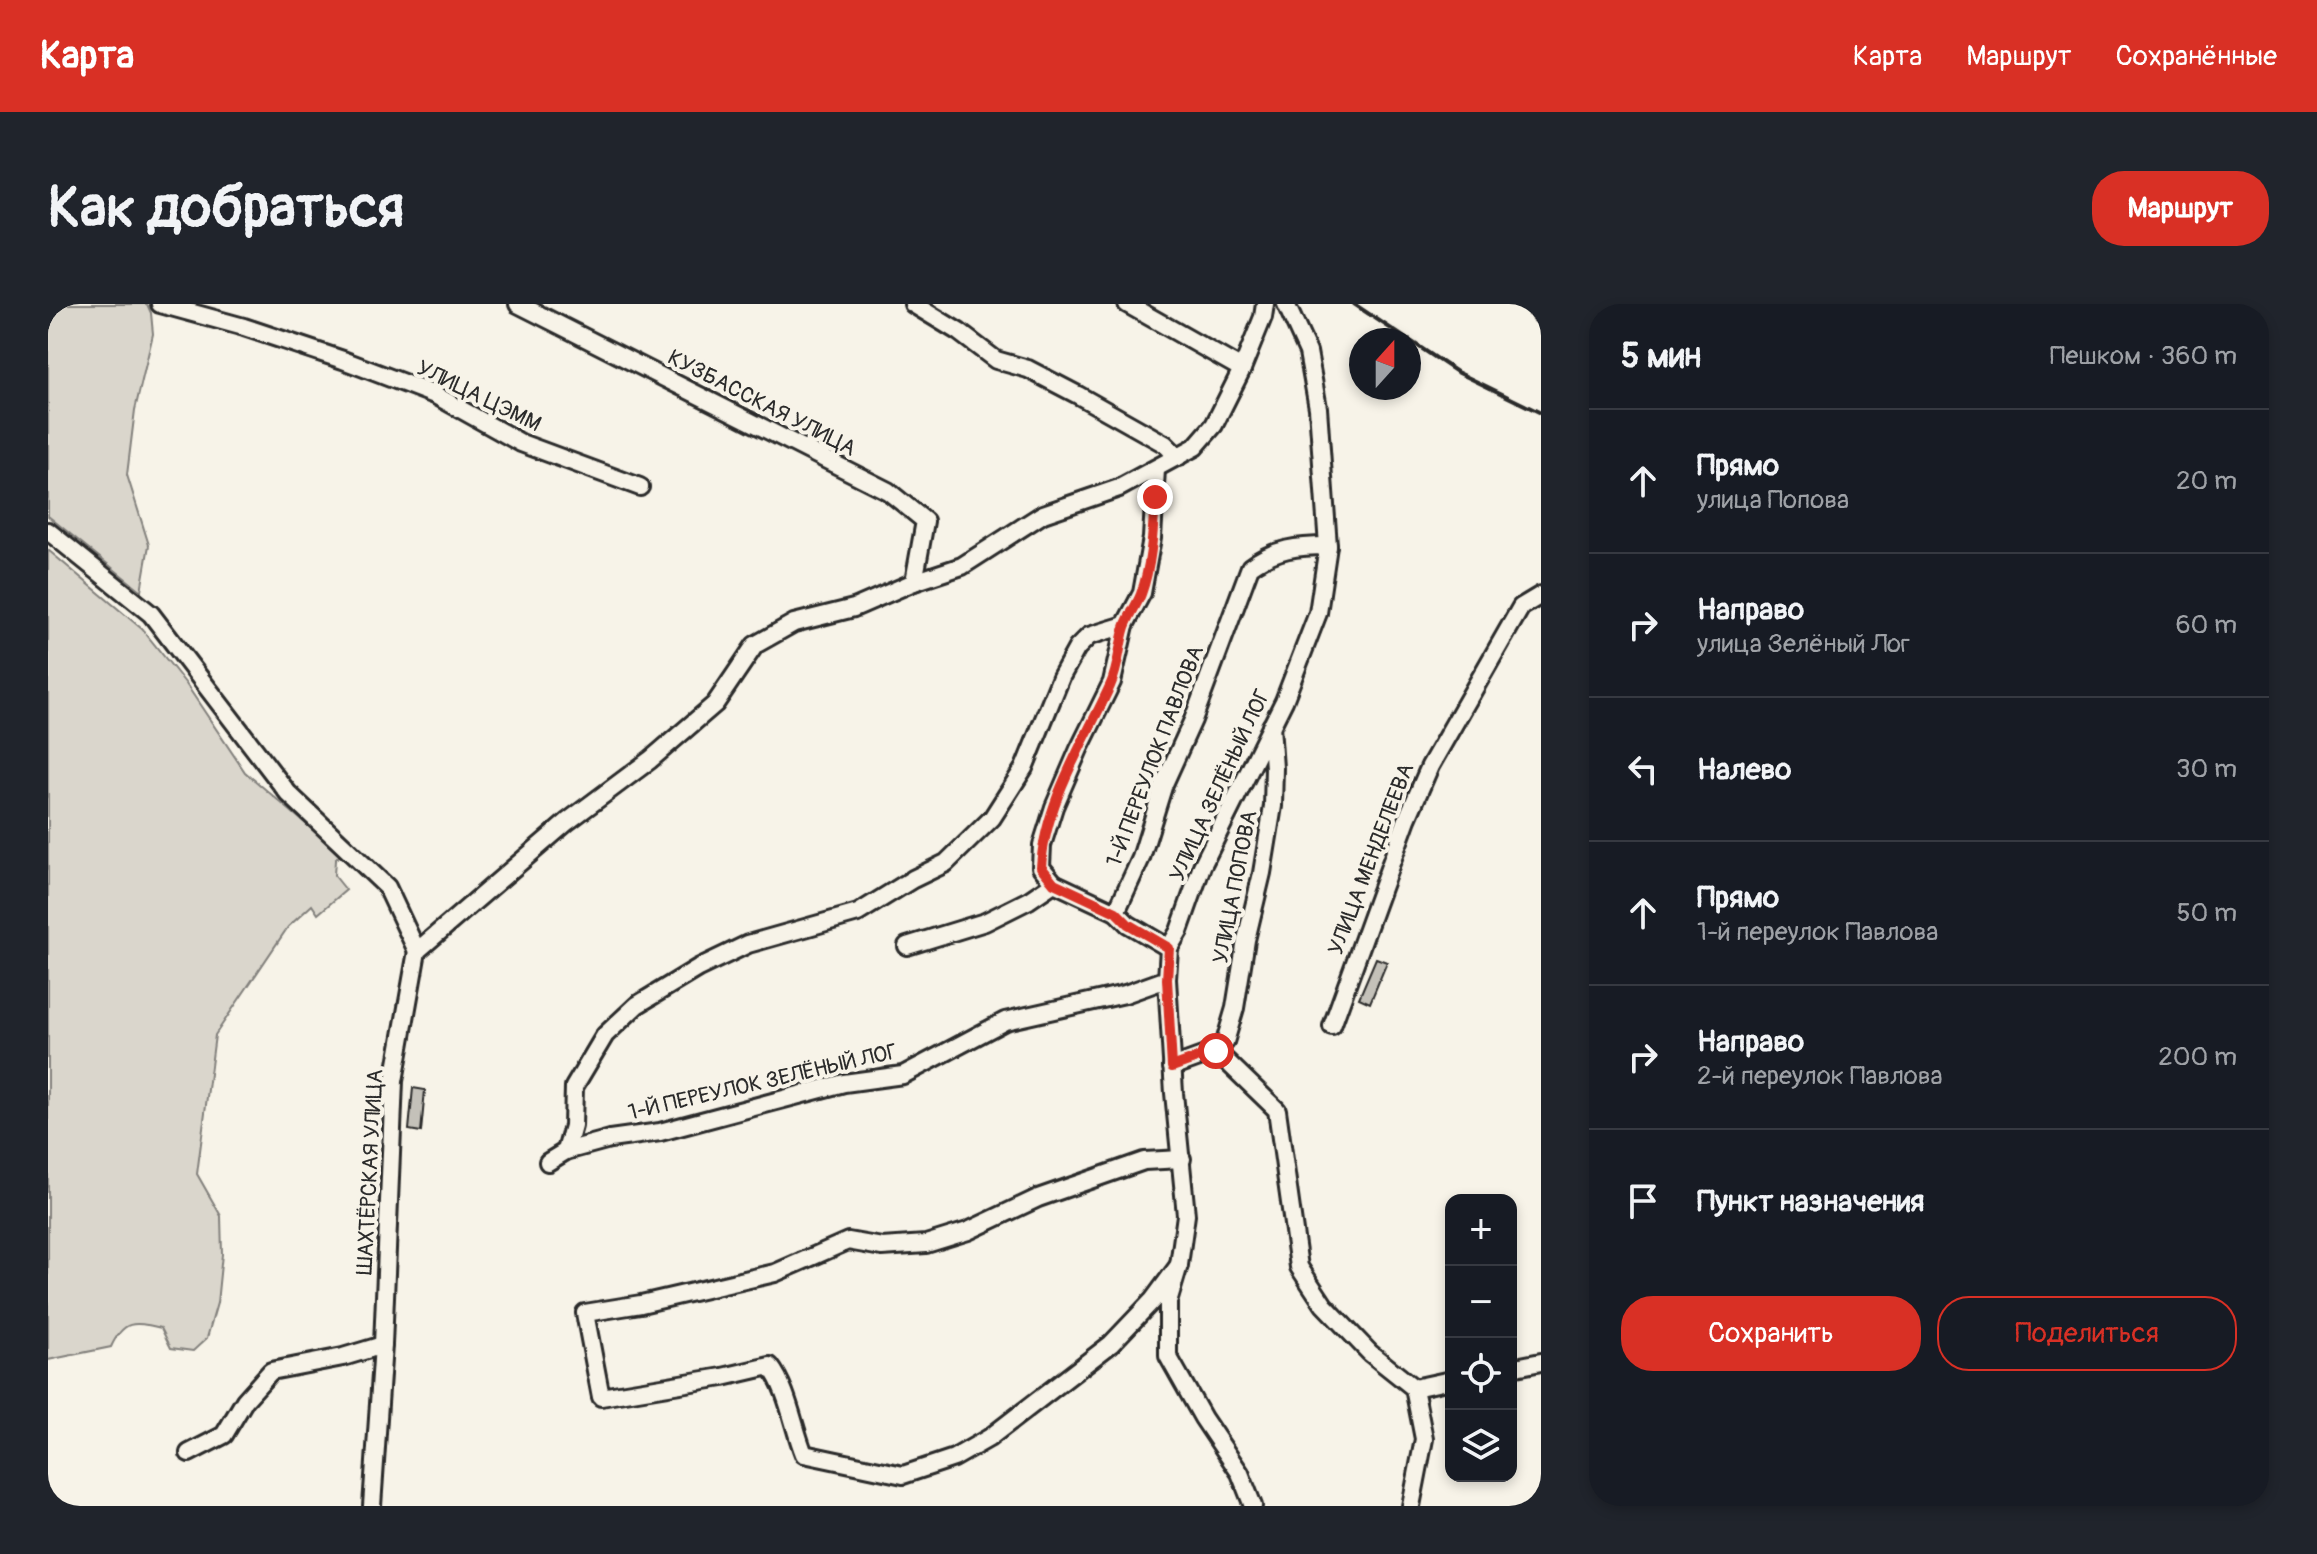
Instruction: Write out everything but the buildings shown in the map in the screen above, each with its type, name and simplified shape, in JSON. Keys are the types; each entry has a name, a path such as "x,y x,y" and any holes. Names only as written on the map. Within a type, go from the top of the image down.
{"street":[{"name":"УЛИЦА ЦЭММ","path":"160,304 244,327 435,395 521,443 640,487"},
{"name":"КУЗБАССКАЯ УЛИЦА","path":"518,304 888,491 925,521 914,582"},
{"path":"913,304 959,332 996,360 1028,369 1078,395 1165,444 1178,457"},
{"path":"1127,304 1242,369"},
{"path":"48,531 151,614 288,793 387,887 417,951 567,822 650,760 715,704 755,645 794,623 854,608 914,582 962,566 1043,514 1119,488 1195,447 1214,425 1242,369 1263,317 1265,304"},
{"name":"УЛИЦА ЗЕЛЁНЫЙ ЛОГ","path":"1253,1506 1240,1473 1203,1418 1168,1356 1168,1302 1179,1265 1186,1215 1167,979 1169,948 1179,931 1202,866 1284,701 1318,613 1328,546 1318,408 1308,352 1286,304"},
{"path":"1533,304 1541,314"},
{"path":"1156,469 1152,538 1142,593 1125,625 1112,682 1079,749 1042,845 1041,867 1054,883 1116,912 1128,924 1169,948"},
{"name":"1-Й ПЕРЕУЛОК ПАВЛОВА","path":"1116,912 1141,858 1164,784 1193,720 1250,567 1266,555 1302,546 1328,546"},
{"name":"УЛИЦА МЕНДЕЛЕЕВА","path":"1332,1026 1402,832 1430,766 1521,607 1541,595"},
{"path":"566,1151 573,1126 574,1087 605,1035 637,1005 698,968 748,944 858,913 946,863 992,818 1024,768 1061,677 1077,648 1089,636 1125,625"},
{"name":"УЛИЦА ПОПОВА","path":"1216,1051 1225,1042 1235,1008 1246,940 1262,873 1273,806 1271,726"},
{"path":"907,946 985,922 1029,900 1054,883"},
{"name":"ШАХТЁРСКАЯ УЛИЦА","path":"372,1506 383,1345 394,1081 417,951"},
{"name":"1-Й ПЕРЕУЛОК ЗЕЛЁНЫЙ ЛОГ","path":"548,1162 566,1151 610,1139 660,1132 844,1083 903,1075 1005,1021 1125,994 1167,979"},
{"path":"1172,1067 1216,1051 1277,1110 1299,1267 1324,1305 1370,1353 1414,1388 1424,1439 1411,1506"},
{"path":"1179,1265 1153,1300 1111,1344 1057,1388 989,1438 954,1458 903,1475 804,1454 779,1378 770,1366 601,1397 585,1313 641,1304 775,1273 848,1241 882,1247 926,1244 968,1231 1038,1198 1144,1161 1182,1159"},
{"path":"189,1453 224,1435 245,1400 271,1371 343,1357 383,1345"},
{"path":"1517,1367 1541,1362"},
{"path":"1414,1388 1445,1381"}],"shaded area":[{"path":"48,304 147,304 151,313 153,334 135,410 127,475 149,545 141,591 48,516"},
{"path":"48,550 142,629 186,684 245,772 341,854 335,860 334,875 346,890 318,914 312,905 288,927 215,1035 197,1174 221,1216 222,1254 217,1303 207,1338 193,1351 171,1348 161,1328 137,1324 120,1331 111,1347 48,1360"}],"railway":[{"path":"1354,304 1390,328"},
{"path":"1421,348 1457,372 1541,413"}],"route":[{"path":"1155,497 1152,538 1142,593 1125,625 1112,682 1054,807 1042,845 1041,867 1054,883 1116,912 1128,924 1169,948 1167,979 1172,1067 1216,1051"}]}
